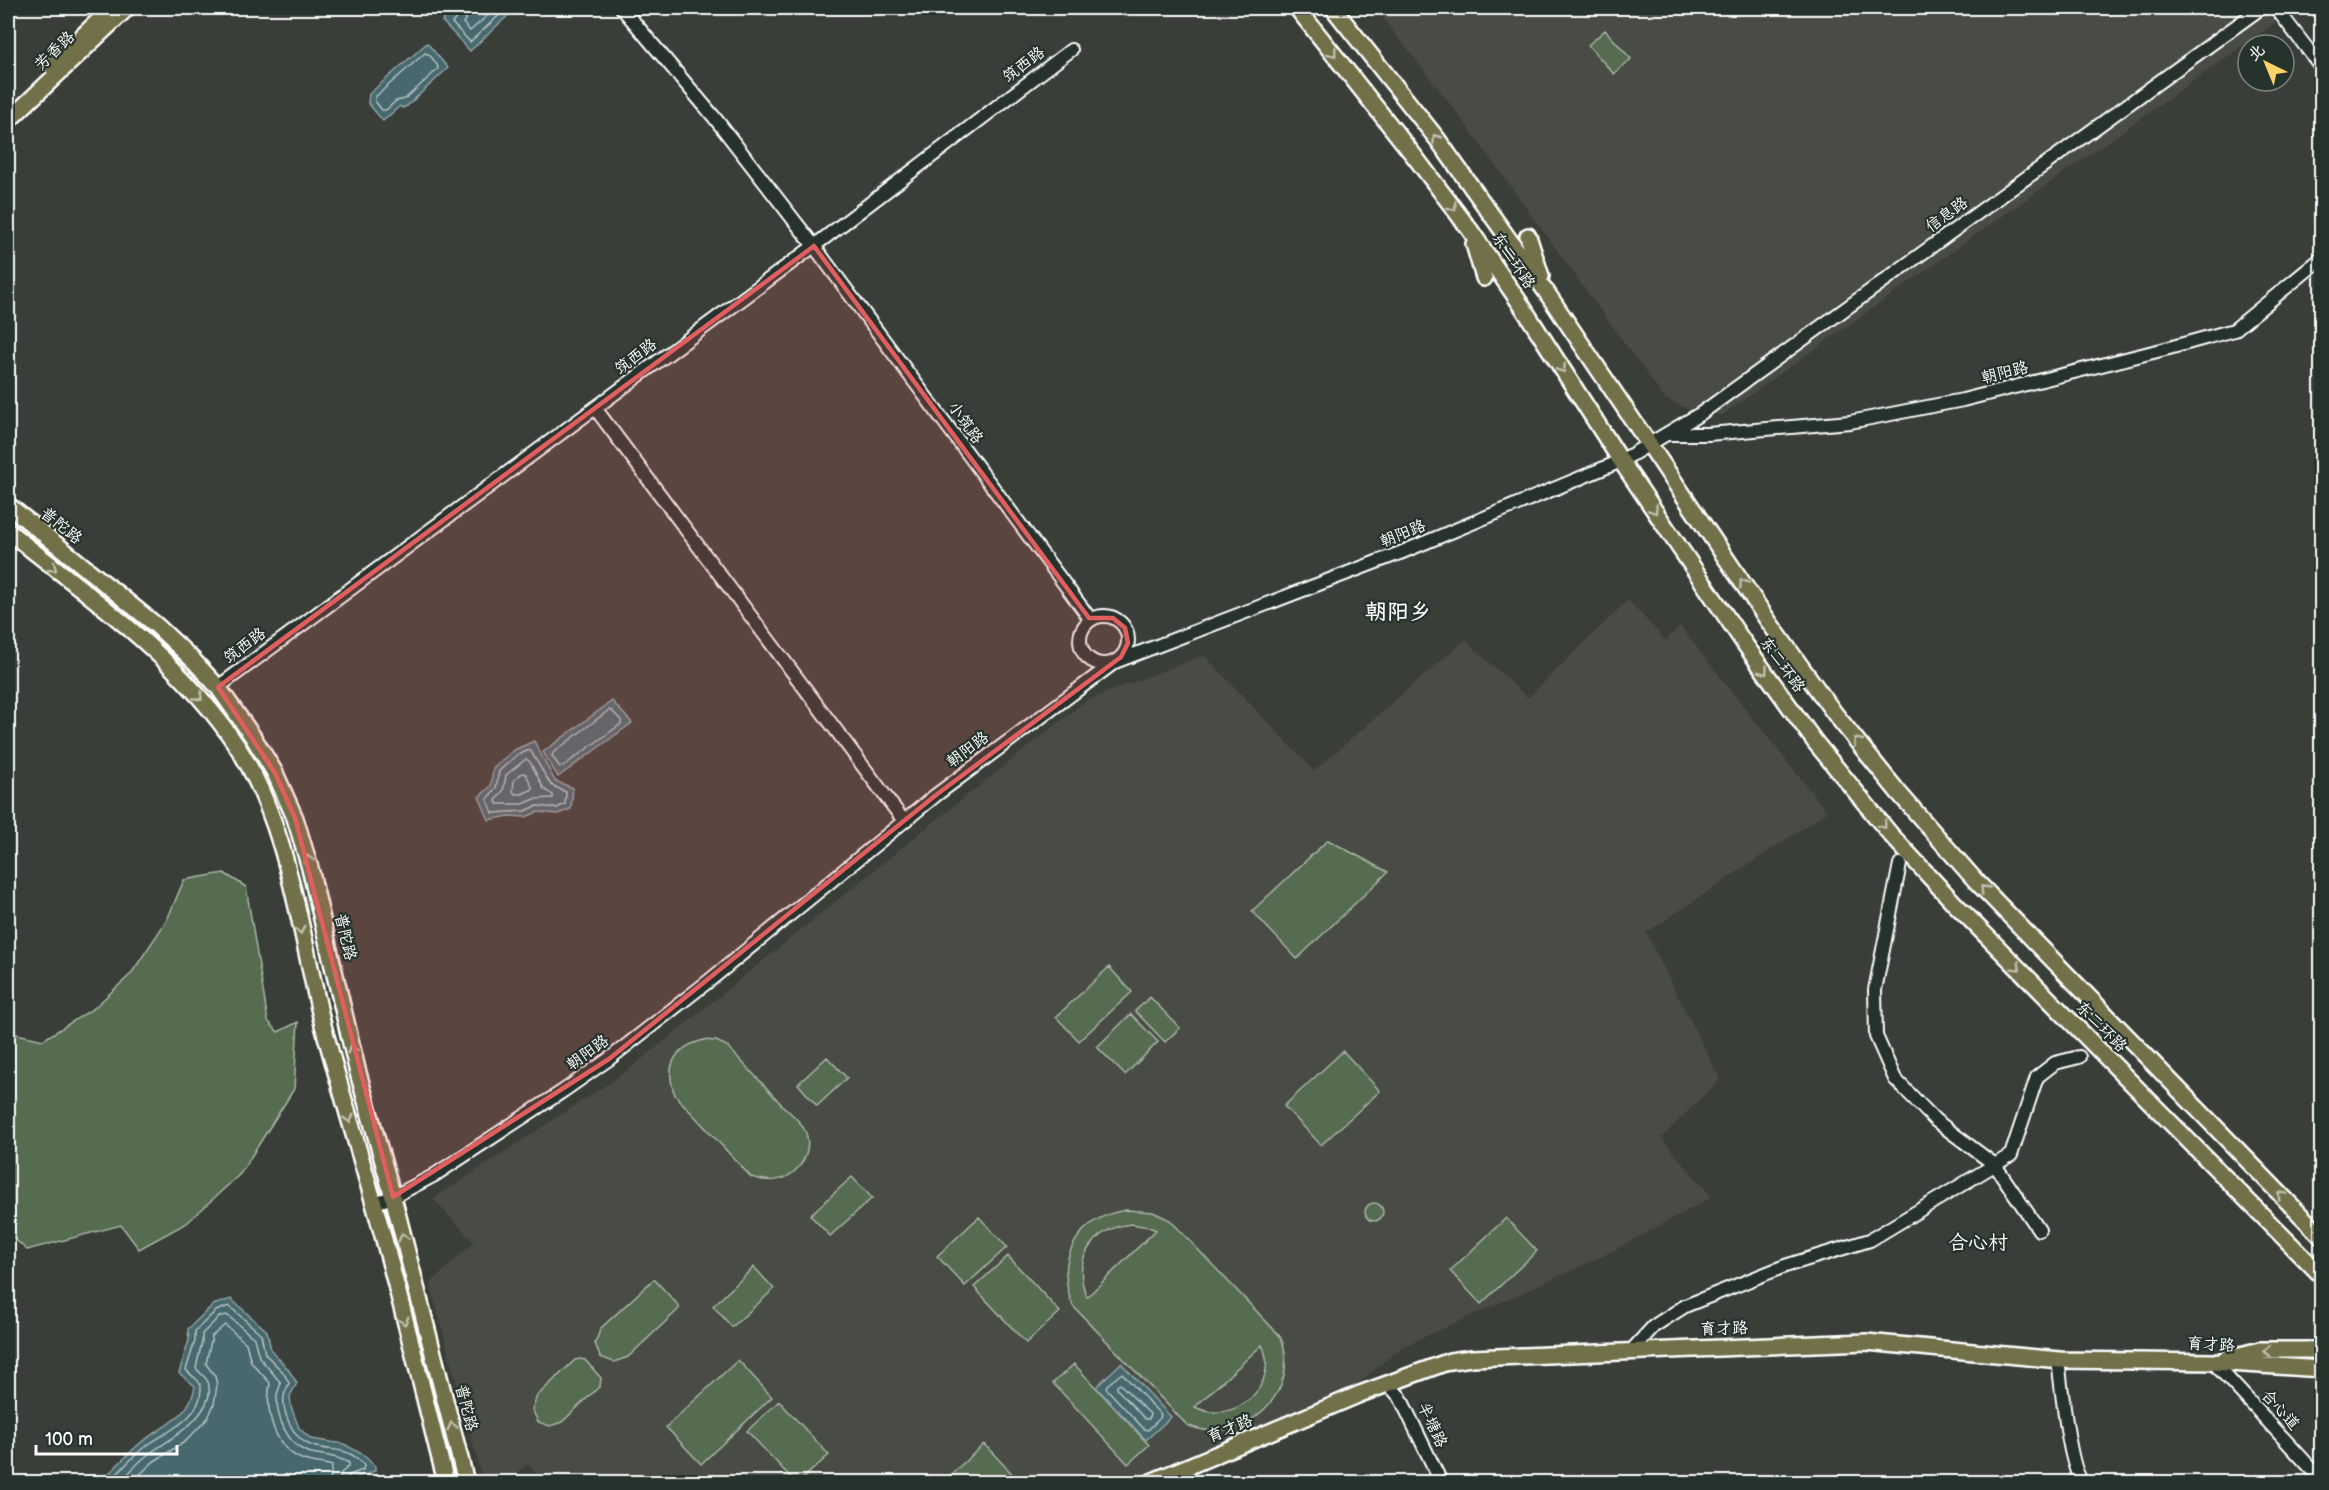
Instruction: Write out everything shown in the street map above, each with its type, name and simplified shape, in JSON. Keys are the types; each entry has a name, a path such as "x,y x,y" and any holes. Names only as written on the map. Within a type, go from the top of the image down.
{"main road":[{"name":"芳香路","path":"8,107 111,8"},
{"name":"芳香路","path":"8,122 127,8"},
{"name":"东二环路","path":"1297,8 1470,230 1522,306 1621,461 1744,643 1815,742 1891,835 1955,904 2322,1276"},
{"name":"东二环路","path":"1333,8 1438,140 1545,290 1771,625 1835,714 1898,792 1975,879 2322,1237"},
{"path":"1470,230 1484,278"},
{"path":"1528,236 1545,290"},
{"name":"普陀路","path":"8,505 157,626 218,687 254,737 275,773 295,818 310,868 357,1069 393,1197 466,1482"},
{"path":"8,531 106,610 179,674 209,708 237,747 256,782 275,825 289,873 321,1015 374,1203 446,1482"},
{"name":"育才路","path":"1151,1482 1388,1384 1450,1361 1472,1358 1866,1342 2058,1360 2213,1362 2322,1369"},
{"path":"2213,1362 2260,1350 2322,1350"}],"street":[{"name":"小筑路","path":"621,8 714,117 814,246 1091,620"},
{"name":"信息路","path":"1650,444 1700,414 2260,8"},
{"path":"2276,8 2322,68"},
{"name":"筑西路","path":"218,687 814,246 1071,50"},
{"name":"朝阳路","path":"1667,434 1708,434 1850,422 1963,400 2169,348 2234,330 2322,258"},
{"path":"595,408 904,821"},
{"name":"朝阳路","path":"374,1203 393,1197 477,1148 609,1059 904,821 1115,662 1400,554 1621,461 1650,444"},
{"path":"1106,616 1113,618 1125,628 1128,643 1121,657 1115,662 1099,664 1086,656 1082,649 1081,633 1091,620 1106,616"},
{"path":"1900,864 1875,990 1876,1036 1895,1079 1935,1120 1995,1165 2039,1230"},
{"path":"1631,1351 1654,1326 1685,1306 1785,1266 1870,1240 2011,1155 2037,1077 2055,1063 2079,1057"},
{"path":"2058,1360 2071,1451 2080,1479 2084,1482"},
{"name":"合心道","path":"2213,1362 2322,1480"},
{"name":"半塘路","path":"1388,1384 1400,1397 1441,1482"}],"highlighted area":[{"path":"814,246 1089,618 1113,618 1125,628 1128,643 1121,657 936,795 609,1059 393,1197 295,818 275,773 218,687"}],"shaded area":[{"path":"1375,8 2296,8 2261,33 2236,33 2236,51 1722,415 1700,414 1665,399 1455,110"},
{"path":"1628,600 1666,641 1680,626 1827,812 1646,933 1720,1079 1661,1138 1712,1197 1605,1255 1402,1347 1353,1387 1129,1482 545,1482 527,1464 506,1482 483,1482 430,1284 474,1242 433,1199 626,1072 1087,700 1204,655 1314,771 1465,640 1528,698"}],"green space":[{"path":"1605,30 1631,59 1614,74 1588,45"},
{"path":"1328,840 1388,872 1297,959 1252,911"},
{"path":"224,873 246,887 268,1021 278,1032 298,1022 294,1089 240,1174 187,1223 139,1249 121,1225 27,1250 8,1233 8,1040 13,1033 43,1040 94,1008 131,974 167,920 184,880"},
{"path":"1109,967 1132,992 1079,1041 1056,1017"},
{"path":"1150,997 1180,1028 1165,1042 1135,1011"},
{"path":"1131,1014 1158,1042 1125,1075 1097,1047"},
{"path":"704,1040 716,1041 727,1046 802,1126 808,1140 807,1152 799,1167 790,1175 774,1180 751,1177 675,1095 671,1076 674,1060 685,1048"},
{"path":"1343,1051 1380,1091 1321,1145 1284,1106"},
{"path":"827,1057 847,1078 817,1106 798,1084"},
{"path":"852,1177 872,1198 830,1236 810,1215"},
{"path":"1374,1203 1380,1206 1383,1212 1380,1218 1374,1221 1368,1218 1365,1212 1368,1206"},
{"path":"1126,1210 1153,1212 1170,1220 1280,1336 1285,1357 1284,1377 1276,1395 1263,1410 1247,1422 1228,1429 1208,1430 1187,1425 1073,1306 1066,1273 1068,1257 1083,1231 1095,1221 1109,1214","holes":["1131,1224 1156,1230 1087,1297 1082,1271 1088,1248 1105,1232","1262,1345 1266,1360 1265,1374 1259,1387 1250,1398 1238,1407 1225,1411 1210,1412 1195,1407"]},
{"path":"979,1217 1007,1247 965,1286 937,1256"},
{"path":"1506,1218 1537,1251 1481,1304 1450,1271"},
{"path":"1008,1256 1060,1312 1026,1343 974,1287"},
{"path":"754,1267 774,1289 732,1327 713,1306"},
{"path":"654,1279 679,1306 679,1309 628,1357 614,1362 600,1357 595,1343 601,1328"},
{"path":"575,1360 585,1360 601,1378 600,1386 562,1422 550,1426 538,1422 532,1409 537,1396"},
{"path":"738,1360 772,1397 701,1464 666,1427"},
{"path":"1074,1364 1149,1445 1128,1464 1053,1383"},
{"path":"779,1401 829,1455 799,1482 795,1482 747,1431"},
{"path":"984,1444 1020,1482 943,1482"}],"water":[{"path":"459,8 516,8 470,51 442,21"},
{"path":"427,43 448,68 407,106 402,108 400,106 383,121 368,103 369,94"},
{"path":"612,701 632,723 558,777 543,752"},
{"path":"534,741 555,781 573,788 571,809 558,814 538,812 526,817 509,816 489,820 479,797 491,786 493,768 514,750"},
{"path":"231,1299 267,1331 271,1350 297,1383 290,1396 291,1407 299,1428 311,1439 344,1444 362,1454 375,1466 375,1471 345,1482 100,1482 138,1445 173,1421 187,1406 195,1386 179,1373 189,1340 188,1329 213,1305"},
{"path":"1121,1363 1171,1417 1146,1440 1096,1387"}],"district":[{"name":"朝阳乡","path":"1398,612"},
{"name":"合心村","path":"1978,1243"}]}
